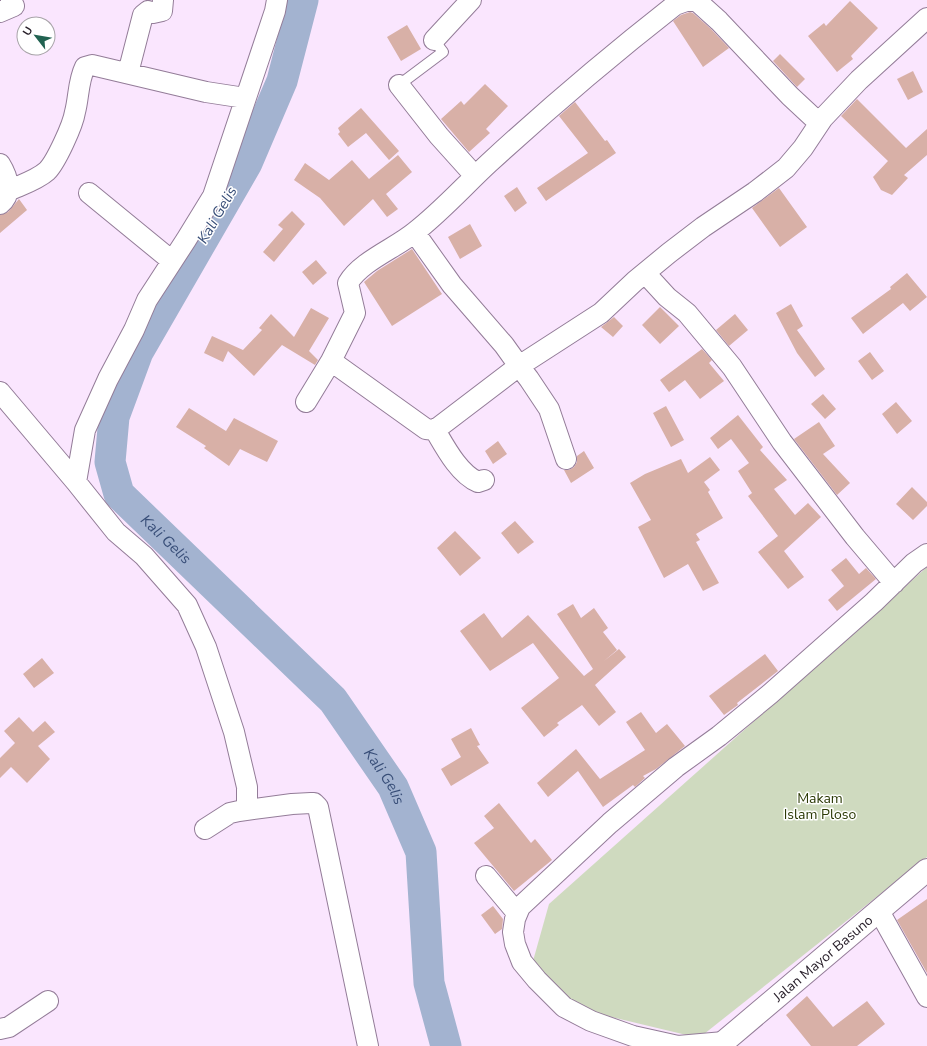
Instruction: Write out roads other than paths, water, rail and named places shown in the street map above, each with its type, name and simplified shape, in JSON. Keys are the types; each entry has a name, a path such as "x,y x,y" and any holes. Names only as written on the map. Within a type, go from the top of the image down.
{"main road":[{"name":"Jalan Mayor Basuno","path":"721,1044 927,870"}],"street":[{"path":"0,12 14,6 11,0"},
{"path":"128,73 143,15 148,11 153,13 162,11 163,0"},
{"path":"76,482 85,430 108,380 134,330 147,300 213,196 277,0"},
{"path":"434,40 471,0"},
{"path":"306,402 331,361 355,313 348,283 352,277 361,268 415,233 474,176 590,73 673,3 689,0 698,2 719,21 790,96 819,123"},
{"path":"435,430 519,366 601,313 645,273 704,227 755,192 786,168 803,148 819,123 859,80 927,18"},
{"path":"4,198 47,171 54,161 75,113 80,75 84,67 92,65 206,92 245,98"},
{"path":"399,85 439,136 474,176"},
{"path":"0,164 8,180 4,198"},
{"path":"89,192 172,261"},
{"path":"415,233 452,285 504,345 529,379 549,409 566,459"},
{"path":"645,273 667,296 687,313 732,367 782,442 855,537 894,583"},
{"path":"331,361 426,428 435,430 450,454 470,479 478,482 484,480"},
{"path":"0,392 116,532 144,556 187,605 206,647 234,732 247,787 247,810"},
{"path":"721,1044 678,1046 633,1036 591,1021 564,1007 537,980 522,962 515,944 513,932 517,913 520,907 610,823 676,767 719,736 770,694 894,583 914,563 927,554"},
{"path":"205,828 230,813 270,806 311,803 316,805 319,810 368,1046"},
{"path":"486,876 517,913"},
{"path":"878,911 927,997"},
{"path":"0,1029 9,1027 48,1001"}],"lane":[{"path":"399,85 443,52 434,40"}],"waterway":[{"name":"Kali Gelis","path":"303,0 282,81 247,163 138,352 114,417 110,462 119,494 333,700 393,787 421,852 429,983 446,1046"}],"park label":[{"name":"Makam Islam Ploso","path":"820,806"}]}
